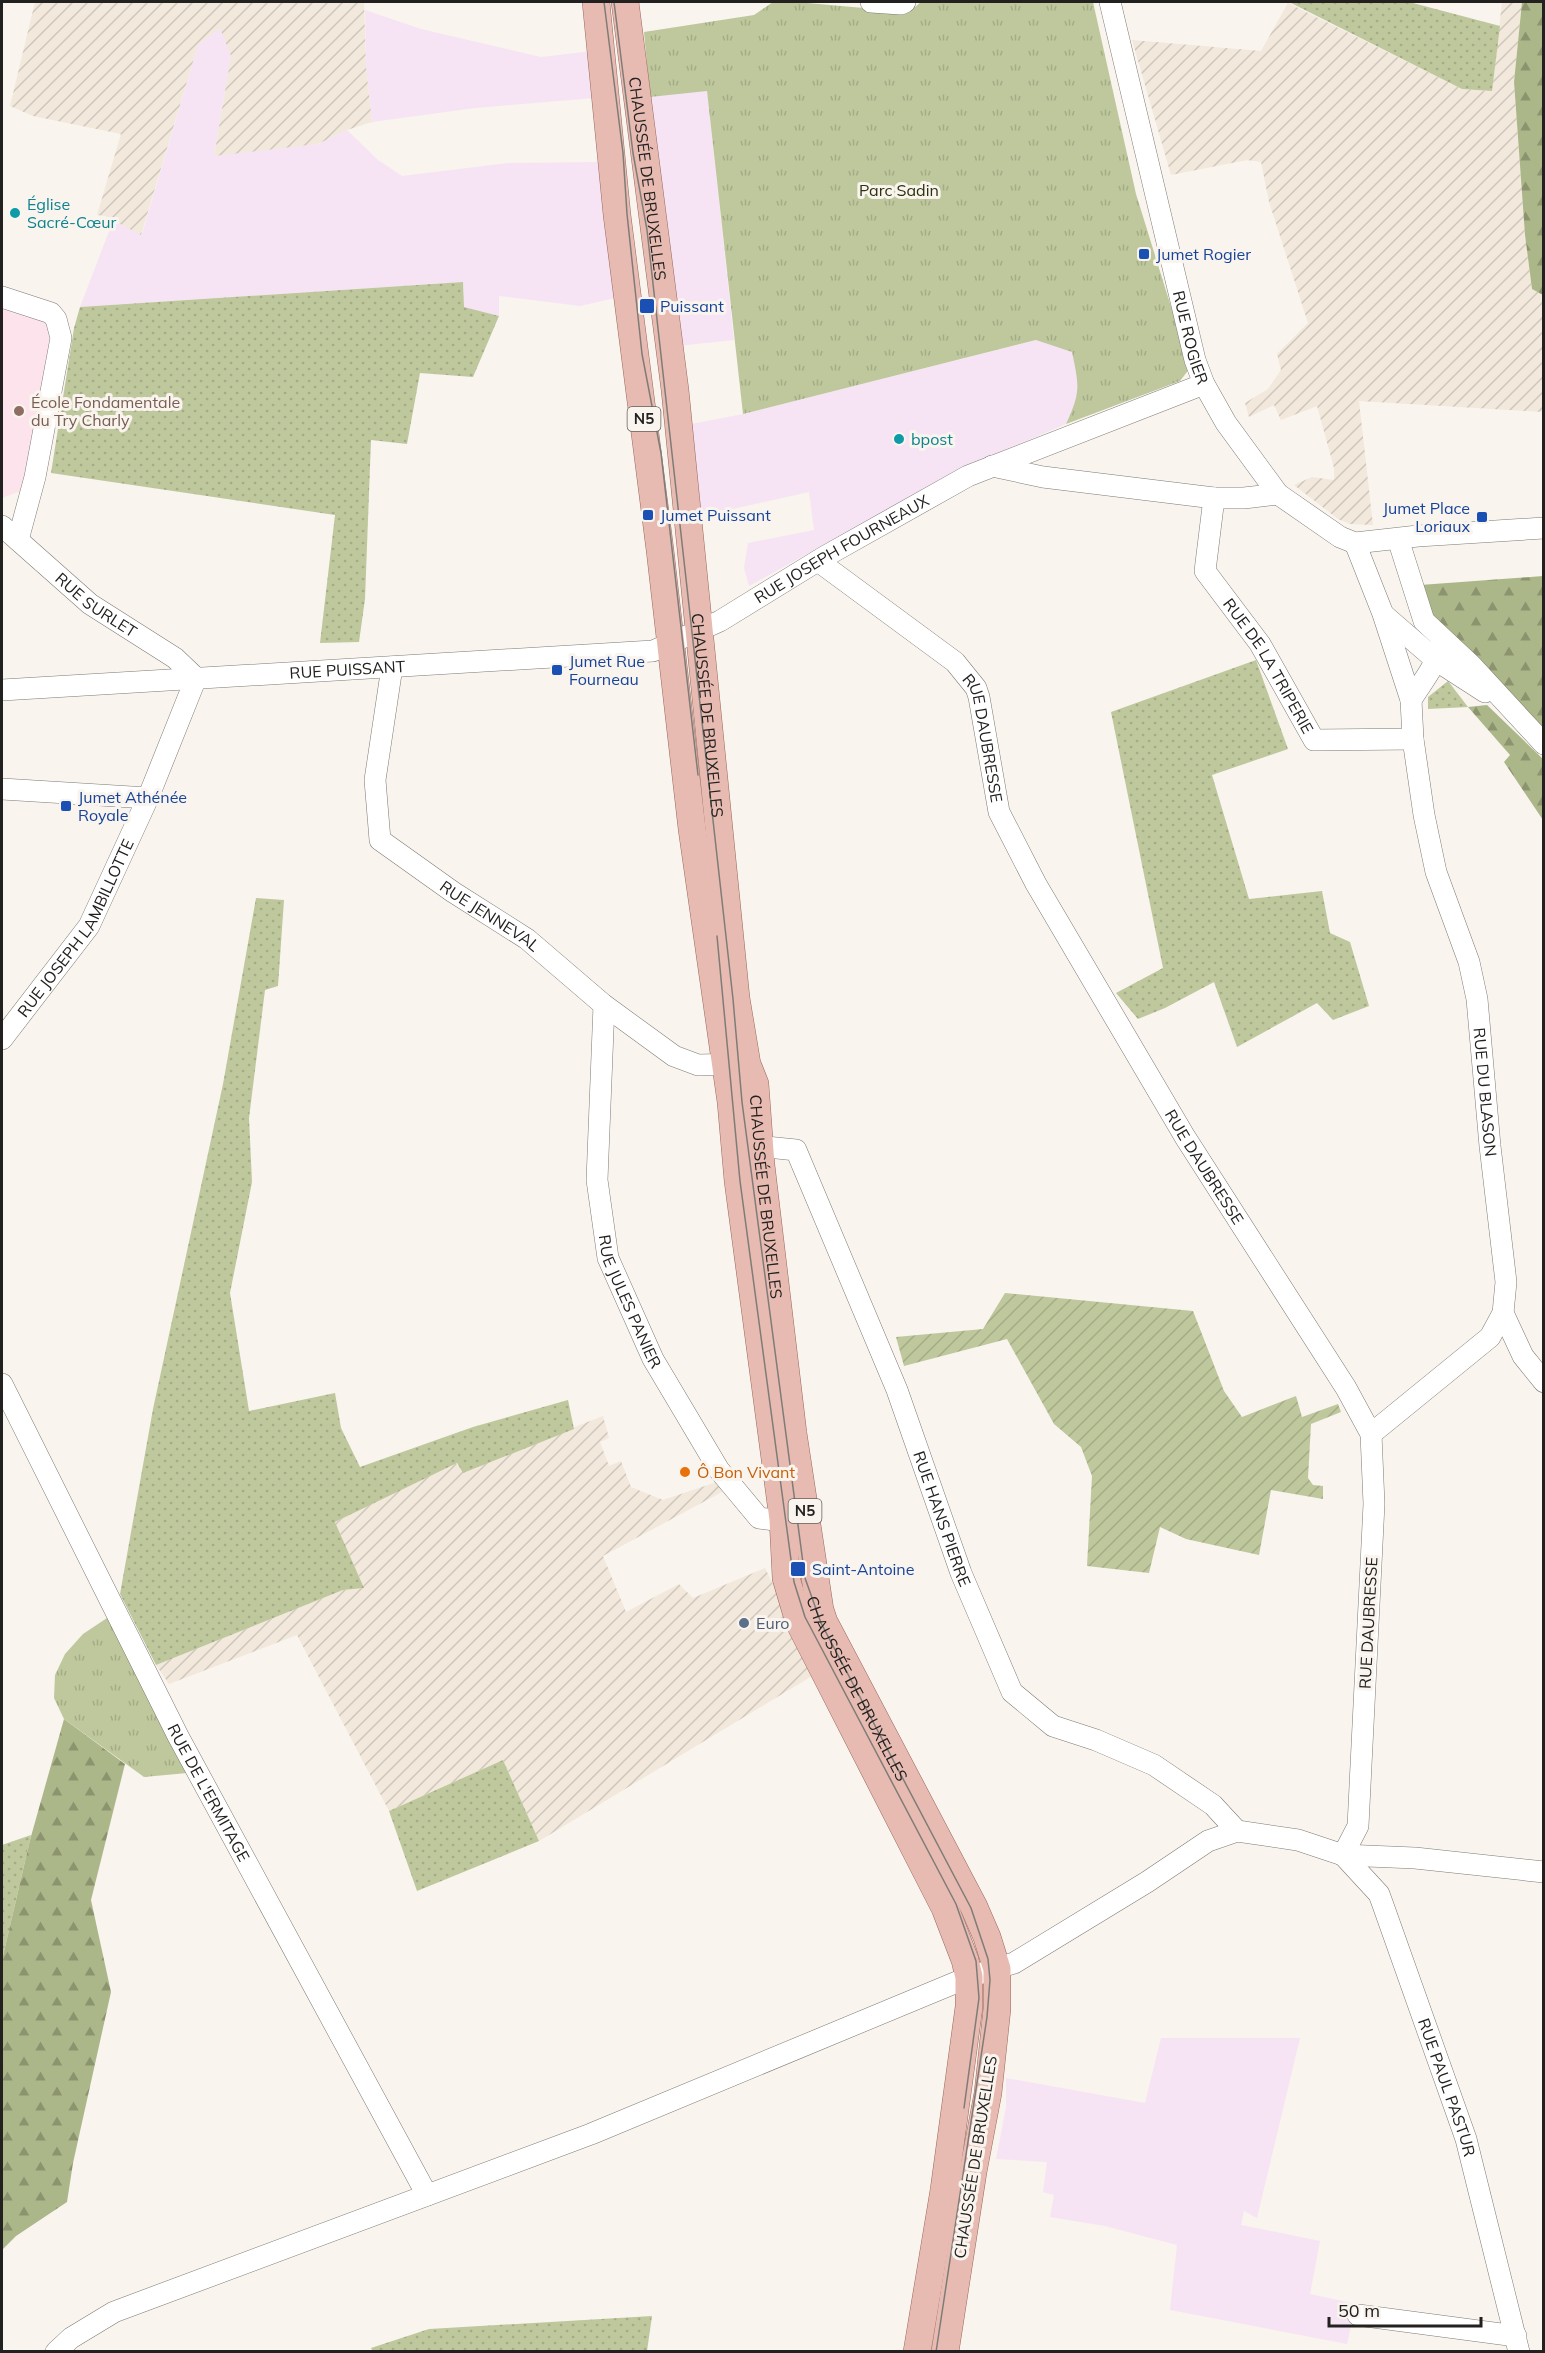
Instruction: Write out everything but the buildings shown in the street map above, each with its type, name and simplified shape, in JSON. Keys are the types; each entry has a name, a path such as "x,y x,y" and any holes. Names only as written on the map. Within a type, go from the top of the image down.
{"main road":[{"name":"CHAUSSÉE DE BRUXELLES","path":"596,2 616,215 688,637"},
{"name":"CHAUSSÉE DE BRUXELLES","path":"625,2 675,390 688,637 692,829 736,1064 738,1181 794,1519 824,1622 974,1907 997,1969 997,2008 988,2093 973,2172 945,2352"},
{"name":"CHAUSSÉE DE BRUXELLES","path":"736,1064 755,1084 748,1146 790,1410 794,1519 786,1578 799,1622 945,1908 965,1960 969,1977 969,2007 946,2179 917,2352"}],"street":[{"path":"871,2 902,4 904,2"},
{"name":"RUE ROGIER","path":"1110,2 1195,360 1204,384 1226,423 1278,494 1340,537 1355,543"},
{"path":"2,297 51,313 56,320 61,338 35,477 18,540"},
{"name":"RUE JOSEPH FOURNEAUX","path":"688,637 968,476 1204,384"},
{"path":"992,466 1043,477 1214,498 1244,498 1278,494"},
{"name":"RUE DE LA TRIPERIE","path":"1214,498 1205,572 1260,644 1314,740 1413,739"},
{"name":"RUE SURLET","path":"2,526 90,604 176,658 196,678"},
{"path":"1355,543 1418,536 1544,528"},
{"path":"1398,539 1424,621 1544,744"},
{"name":"RUE DU BLASON","path":"1355,543 1383,614 1411,700 1413,739 1424,815 1436,872 1468,962 1477,999 1490,1146 1506,1282 1503,1313 1490,1337 1371,1434"},
{"name":"RUE DAUBRESSE","path":"818,561 955,662 976,688 999,812 1036,884 1185,1137 1346,1388 1371,1434 1374,1504 1358,1826 1343,1855"},
{"path":"1383,614 1437,661 1509,707"},
{"path":"1411,700 1437,661 1441,636"},
{"name":"RUE PUISSANT","path":"2,690 653,651 688,637"},
{"name":"RUE JENNEVAL","path":"392,667 375,780 380,840 453,892 527,939 604,1005 674,1056 698,1065 736,1064"},
{"name":"RUE JOSEPH LAMBILLOTTE","path":"2,1039 89,926 148,798 196,678"},
{"path":"2,789 148,798"},
{"name":"RUE JULES PANIER","path":"604,1005 597,1180 608,1258 653,1359 719,1470 759,1518 794,1519"},
{"name":"RUE HANS PIERRE","path":"748,1146 796,1150 897,1390 961,1573 1012,1692 1053,1726 1096,1740 1162,1770 1213,1805 1237,1832"},
{"path":"1503,1313 1523,1356 1544,1382"},
{"name":"RUE DE L'ERMITAGE","path":"2,1384 183,1745 427,2195"},
{"path":"56,2352 70,2338 114,2312 591,2134 969,1977 1014,1963 1147,1882 1208,1841 1237,1832 1298,1840 1343,1855 1415,1858 1544,1872"},
{"name":"RUE PAUL PASTUR","path":"1343,1855 1379,1894 1383,1905 1466,2139 1517,2344 1358,2315"}],"shaded area":[{"path":"35,2 364,2 366,67 372,122 347,130 318,144 214,156 231,56 220,28 198,45 141,235 105,216 97,215 121,134 33,116 10,106"},
{"path":"1502,2 1522,2 1514,82 1525,235 1532,289 1543,295 1543,412 1359,401 1373,525 1350,524 1338,519 1294,485 1312,477 1334,480 1334,468 1317,406 1281,420 1274,405 1249,417 1245,403 1268,389 1281,370 1277,354 1308,323 1269,202 1261,162 1247,160 1171,175 1132,40 1261,51 1288,3 1462,89 1492,91"},
{"path":"365,10 421,29 541,57 601,50 606,97 475,108 372,122 366,67"},
{"path":"221,27 231,56 214,155 318,144 347,130 378,160 402,176 508,163 599,162 615,298 580,306 499,296 499,316 464,307 463,282 80,307 113,221 142,234 198,45"},
{"path":"707,90 734,340 677,346 650,97"},
{"name":"École Fondamentale du Try Charly","path":"2,307 49,322 51,332 23,490 2,498"},
{"path":"1037,340 1072,351 1077,378 1077,400 1066,424 967,466 749,586 744,568 748,543 814,530 809,492 728,510 699,512 686,425 743,414"},
{"path":"603,1416 609,1438 600,1442 609,1466 621,1461 631,1487 663,1500 726,1479 733,1486 603,1556 626,1612 679,1584 693,1598 765,1568 817,1673 539,1841 503,1760 389,1811 297,1635 169,1684 156,1665 343,1590 364,1588 335,1522 455,1462 462,1471"},
{"path":"1161,2038 1300,2038 1257,2218 1244,2211 1241,2225 1320,2241 1310,2294 1356,2304 1347,2344 1170,2310 1177,2245 1105,2226 1050,2217 1054,2195 1043,2192 1047,2162 996,2159 1006,2107 1006,2078 1145,2103"}],"green space":[{"name":"Parc Sadin","path":"773,2 909,12 921,2 1093,2 1136,194 1190,368 1180,381 1066,424 1077,389 1072,352 1036,340 743,414 707,91 650,97 644,32 754,15"},
{"path":"1289,2 1409,2 1500,26 1492,91 1462,89"},
{"path":"1522,2 1543,2 1543,295 1532,289 1525,235 1514,82"},
{"path":"463,282 464,307 499,316 473,377 420,373 407,444 371,440 365,599 359,642 320,643 335,515 51,473 74,328 80,307"},
{"path":"1543,576 1543,744 1460,654 1424,604 1420,585"},
{"path":"1256,660 1288,749 1212,775 1249,899 1322,891 1330,933 1350,942 1369,1006 1333,1020 1317,1003 1237,1047 1214,982 1165,1008 1138,1019 1116,993 1163,968 1111,712"},
{"path":"1448,681 1468,707 1428,709 1428,697"},
{"path":"1487,705 1543,759 1543,820 1504,762 1510,755 1468,707"},
{"path":"256,898 284,900 278,986 265,990 249,1118 252,1182 230,1293 249,1411 335,1393 341,1428 360,1467 473,1427 568,1400 574,1429 463,1473 457,1463 335,1522 364,1588 343,1590 156,1665 120,1594 153,1409 223,1084"},
{"path":"1005,1293 1193,1311 1224,1391 1242,1417 1296,1396 1302,1417 1338,1404 1341,1412 1311,1424 1308,1478 1313,1485 1323,1486 1323,1499 1271,1490 1259,1555 1186,1539 1160,1527 1149,1573 1087,1566 1092,1476 1081,1447 1054,1424 1007,1339 904,1366 896,1337 983,1329"},
{"path":"116,1612 198,1772 144,1777 64,1719 54,1698 55,1675 65,1654 83,1634"},
{"path":"64,1719 125,1764 91,1900 111,1992 73,2163 67,2202 16,2236 2,2250 2,1960 30,1840"},
{"path":"503,1760 539,1841 417,1891 389,1811"},
{"path":"31,1835 30,1840 2,1960 2,1845"},
{"path":"652,2316 647,2351 373,2352 371,2348 429,2329"}],"tram line":[{"path":"604,2 623,153 642,354 661,453 698,775"},
{"path":"614,2 633,153 647,230 733,999 742,1102 805,1578 821,1623 971,1908 988,1959 990,1980 987,2017 936,2352"},
{"path":"717,936 740,1181 794,1582 805,1617 956,1904 976,1961 979,1998 964,2108"}],"place":[{"name":"Église Sacré-Cœur","path":"15,213"},
{"name":"Jumet Rogier","path":"1144,254"},
{"name":"Puissant","path":"647,306"},
{"name":"École Fondamentale du Try Charly","path":"19,411"},
{"name":"bpost","path":"899,439"},
{"name":"Jumet Puissant","path":"648,515"},
{"name":"Jumet Place Loriaux","path":"1482,517"},
{"name":"Jumet Rue Fourneau","path":"557,670"},
{"name":"Jumet Athénée Royale","path":"66,806"},
{"name":"Ô Bon Vivant","path":"685,1472"},
{"name":"Saint-Antoine","path":"798,1569"},
{"name":"Euro","path":"744,1623"}]}
